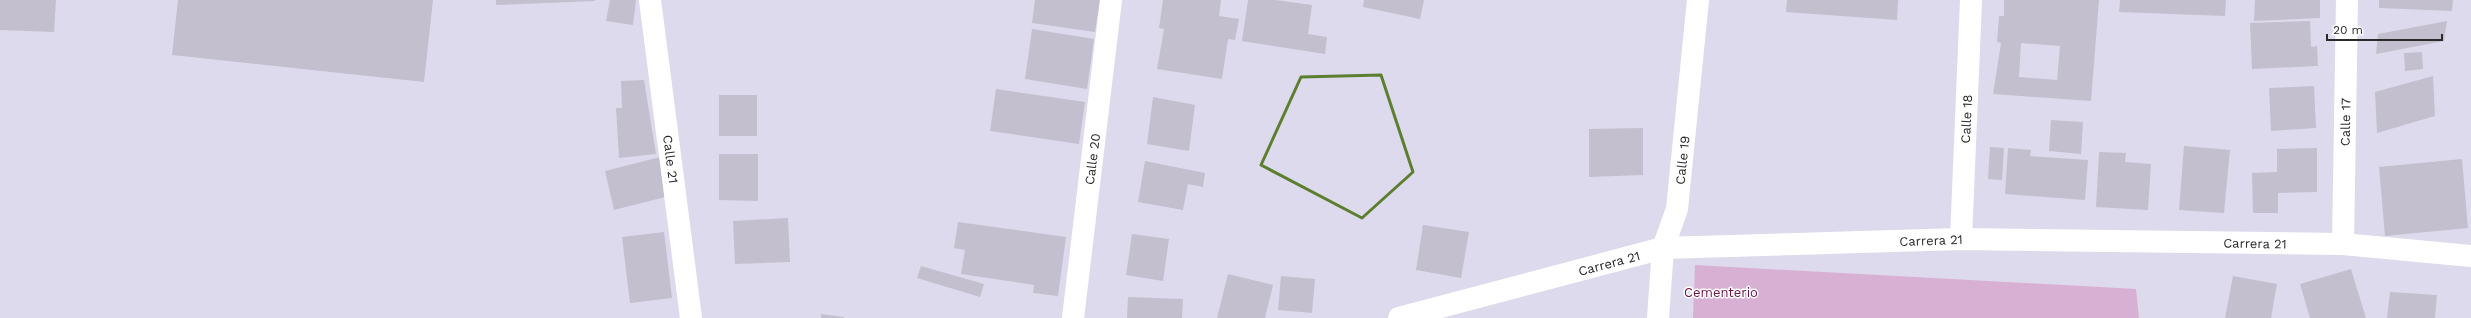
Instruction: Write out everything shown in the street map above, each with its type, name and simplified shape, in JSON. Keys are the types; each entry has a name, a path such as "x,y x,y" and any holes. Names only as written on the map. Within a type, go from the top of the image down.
{"street":[{"name":"Calle 21","path":"650,0 691,318"},
{"name":"Calle 20","path":"1073,318 1111,0"},
{"name":"Calle 19","path":"1658,318 1663,248 1677,209 1698,0"},
{"name":"Calle 18","path":"1960,239 1971,0"},
{"name":"Calle 17","path":"2343,244 2347,0"},
{"name":"Carrera 21","path":"1399,318 1663,248 1960,239 2343,244 2471,256"}],"highlighted area":[{"path":"1381,75 1413,172 1362,218 1261,165 1301,77"}],"green space":[{"name":"Cementerio","path":"1695,265 2136,289 2139,318 1693,318"}],"building":[{"path":"0,0 56,0 54,32 0,30"},
{"path":"178,0 433,0 424,82 172,55"},
{"path":"496,0 595,0 595,1 496,5"},
{"path":"610,0 636,0 633,25 606,21"},
{"path":"1035,0 1100,0 1095,32 1032,23"},
{"path":"1163,0 1221,0 1219,16 1239,19 1235,40 1228,39 1222,79 1157,69 1164,29 1159,28"},
{"path":"1248,0 1275,0 1312,5 1308,34 1327,37 1325,54 1242,41"},
{"path":"1364,0 1424,0 1420,19 1363,7"},
{"path":"1787,0 1898,0 1897,20 1786,12"},
{"path":"2004,0 2099,0 2091,101 1993,94 2001,43 1997,42 1999,16 2004,16","holes":["2021,43 2060,46 2057,80 2019,77"]},
{"path":"2120,0 2226,0 2225,16 2119,12"},
{"path":"2255,0 2320,0 2320,18 2254,21"},
{"path":"2379,0 2453,0 2452,11 2379,8"},
{"path":"2310,21 2311,47 2317,46 2318,66 2252,69 2250,23"},
{"path":"2447,21 2444,41 2376,54 2378,34"},
{"path":"1032,29 1094,39 1087,89 1025,79"},
{"path":"2422,52 2423,69 2405,71 2404,53"},
{"path":"2433,76 2435,116 2377,133 2375,92"},
{"path":"644,80 656,154 619,158 616,108 622,108 621,81"},
{"path":"2314,86 2316,128 2271,131 2269,88"},
{"path":"996,89 1085,102 1079,144 990,131"},
{"path":"719,95 757,95 757,136 719,136"},
{"path":"1153,97 1195,105 1189,151 1147,144"},
{"path":"2051,120 2083,122 2081,154 2049,151"},
{"path":"1643,128 1643,175 1589,177 1589,129"},
{"path":"2184,146 2230,150 2224,213 2179,210"},
{"path":"1990,147 2004,148 2002,180 1988,179"},
{"path":"2008,148 2031,150 2030,156 2088,160 2085,200 2005,194"},
{"path":"2317,148 2317,192 2278,193 2278,213 2253,213 2252,173 2277,172 2277,149"},
{"path":"2099,152 2126,153 2125,162 2151,164 2148,210 2096,207"},
{"path":"719,154 758,154 758,201 719,200"},
{"path":"664,156 673,195 614,210 605,171"},
{"path":"2462,159 2468,228 2385,236 2379,167"},
{"path":"1145,161 1205,173 1203,187 1188,184 1183,210 1138,202"},
{"path":"788,218 790,262 735,264 733,221"},
{"path":"958,222 1066,237 1058,296 1033,293 1034,285 961,274 965,250 954,248"},
{"path":"1423,225 1469,232 1461,278 1416,270"},
{"path":"664,232 672,298 630,303 622,237"},
{"path":"1132,234 1169,239 1163,281 1126,275"},
{"path":"921,266 984,284 980,297 917,278"},
{"path":"2351,269 2366,318 2310,318 2300,284"},
{"path":"1228,274 1273,285 1265,318 1217,318"},
{"path":"1281,276 1315,279 1312,313 1278,310"},
{"path":"2233,276 2277,284 2271,318 2225,318"},
{"path":"2390,292 2437,295 2435,318 2387,318"},
{"path":"1128,297 1183,299 1182,318 1127,318"},
{"path":"821,314 844,317 844,318 821,318"}]}
